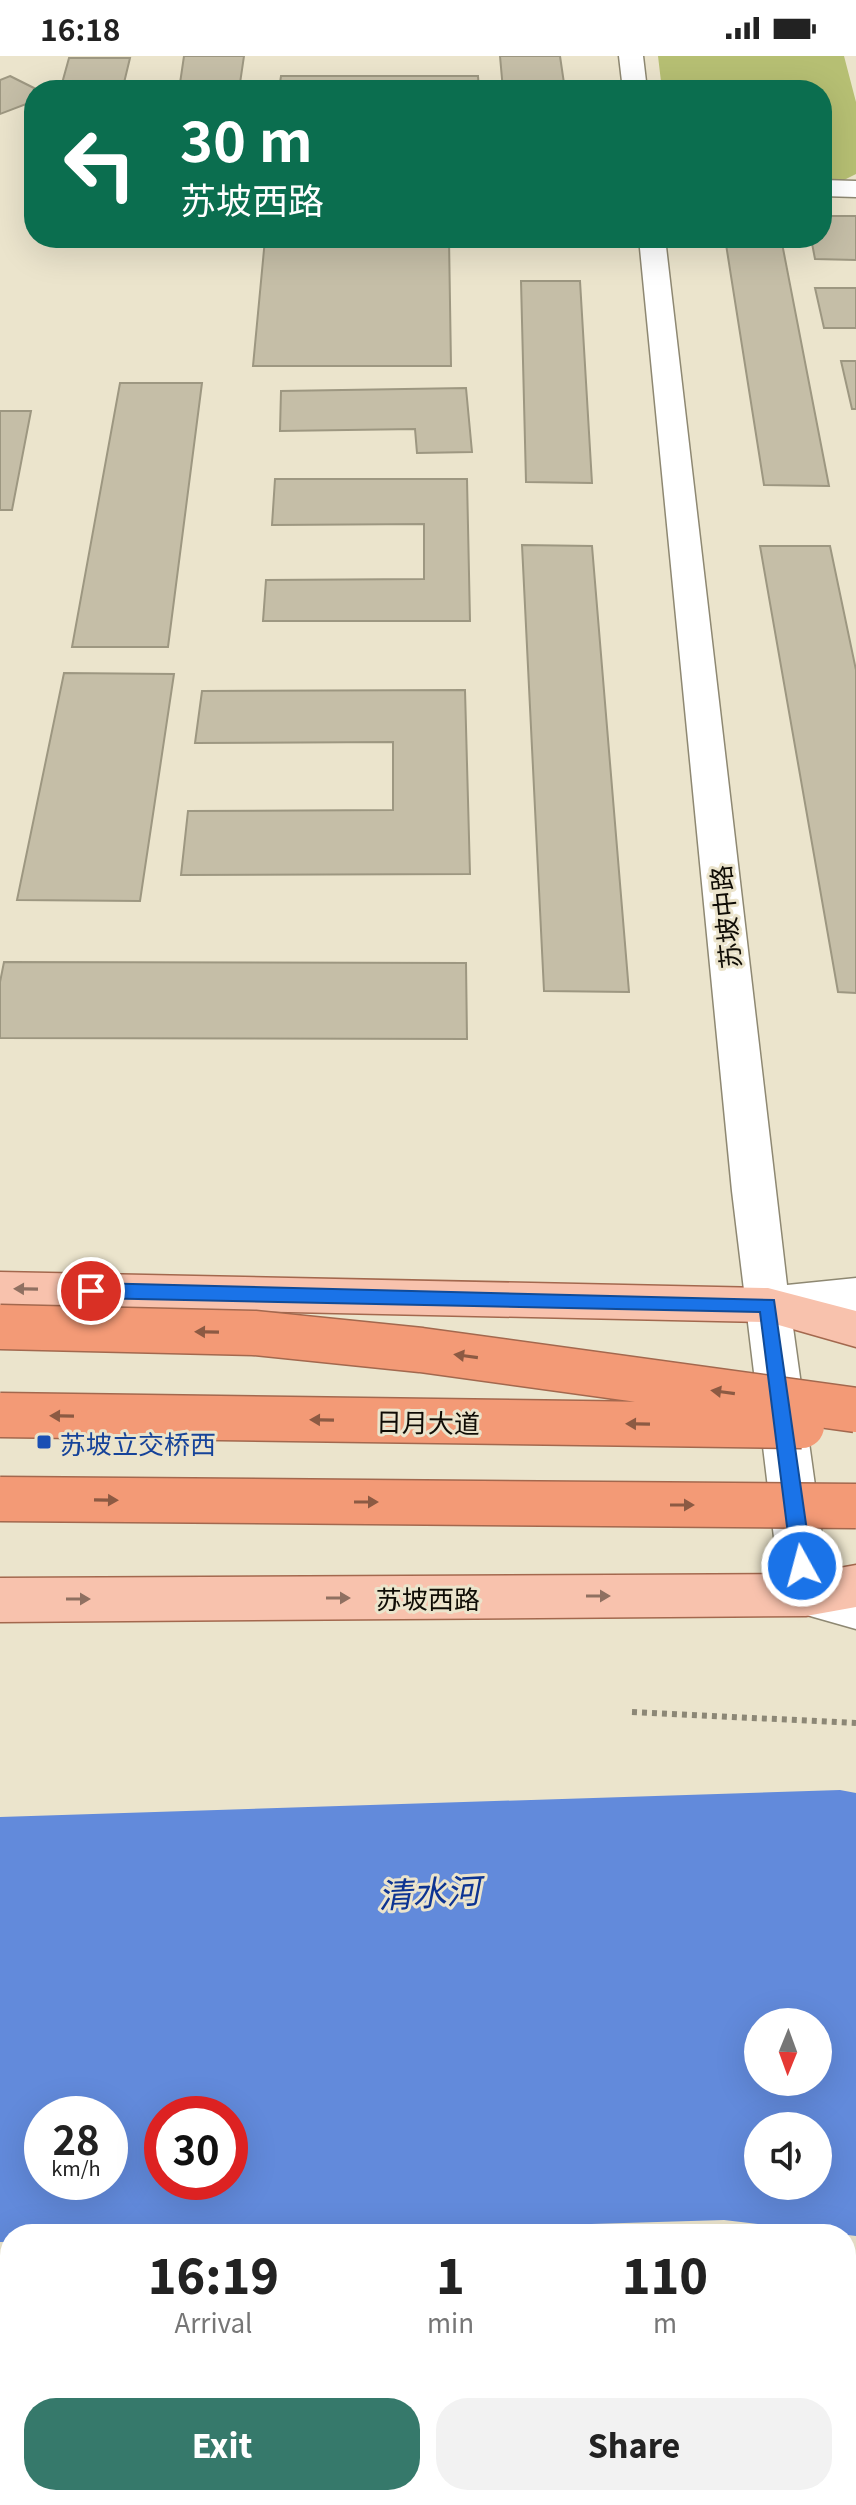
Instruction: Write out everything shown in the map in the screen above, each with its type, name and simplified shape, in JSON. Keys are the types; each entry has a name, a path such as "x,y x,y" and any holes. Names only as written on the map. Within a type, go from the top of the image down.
{"highway":[{"path":"0,1327 254,1333 421,1350 856,1410"},
{"name":"日月大道","path":"0,1415 856,1427"},
{"path":"0,1499 856,1506"}],"main road":[{"path":"0,1289 768,1305 856,1329"},
{"name":"苏坡西路","path":"0,1600 806,1595 856,1586"}],"street":[{"path":"631,56 634,80"},
{"path":"832,188 856,189"},
{"name":"苏坡中路","path":"653,248 768,1305 806,1595"},
{"path":"768,1305 856,1295"},
{"path":"806,1595 856,1607"}],"path":[{"path":"632,1712 856,1723"}],"green space":[{"path":"658,56 844,56 856,102 856,174 844,180 832,180 832,80 661,80"}],"water":[{"name":"清水河","path":"840,1790 856,1793 856,2224 757,2224 724,2220 591,2224 0,2224 0,1817"}],"building":[{"path":"184,56 244,56 240,80 180,80"},
{"path":"500,56 560,56 564,80 502,80"},
{"path":"69,58 130,58 125,80 63,80"},
{"path":"10,76 24,83 24,105 0,114 0,80"},
{"path":"281,76 478,76 478,80 280,80"},
{"path":"832,216 856,216 856,260 815,259 813,248 832,248"},
{"path":"264,248 449,248 451,366 253,366"},
{"path":"727,248 783,248 829,486 764,485"},
{"path":"521,281 580,281 592,483 526,482"},
{"path":"815,288 856,288 856,328 824,328"},
{"path":"841,361 856,361 856,409 852,409"},
{"path":"120,383 202,383 168,647 72,647"},
{"path":"466,388 472,452 417,453 415,429 280,431 281,391"},
{"path":"0,411 31,411 12,510 0,510"},
{"path":"275,479 467,479 470,621 263,621 266,580 424,579 424,524 272,525"},
{"path":"522,545 592,546 629,992 544,991"},
{"path":"760,546 830,546 856,670 856,993 838,992"},
{"path":"64,673 174,674 140,901 17,900"},
{"path":"465,690 470,874 181,875 188,811 393,810 393,742 195,743 202,691"},
{"path":"4,962 466,963 467,1039 0,1038 0,982"}],"place":[{"name":"苏坡立交桥西","path":"44,1442"}],"route":[{"path":"91,1291 768,1305 802,1566"}]}
